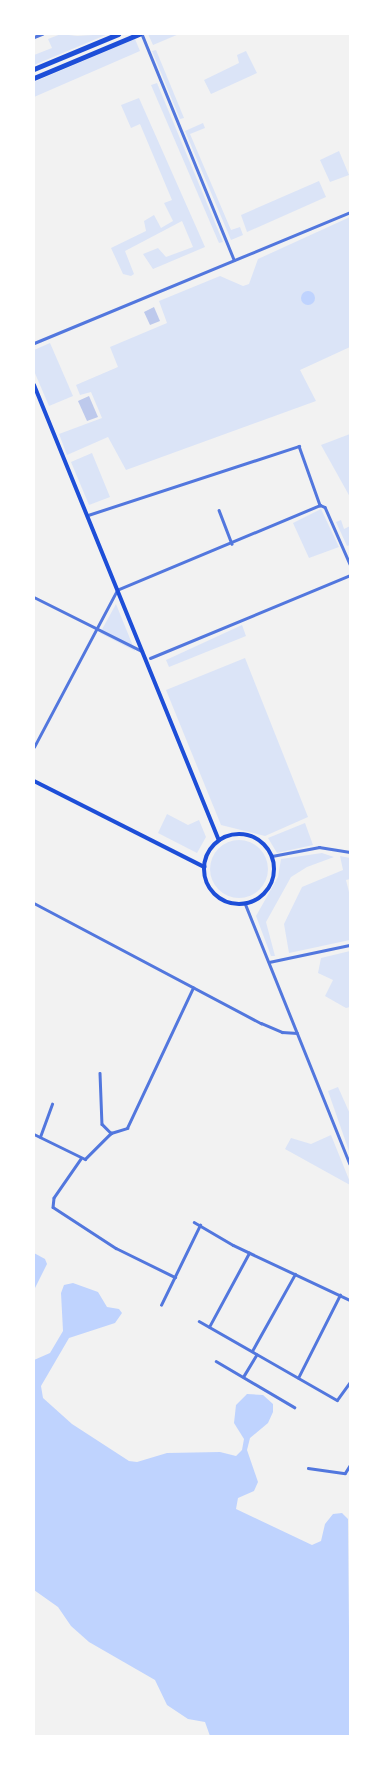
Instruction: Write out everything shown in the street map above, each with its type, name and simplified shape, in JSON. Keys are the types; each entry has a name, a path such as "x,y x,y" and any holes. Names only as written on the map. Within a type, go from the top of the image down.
{"main road":[{"path":"34,69 118,34"},
{"path":"34,78 140,34"},
{"path":"34,385 144,652 218,840"},
{"path":"34,781 204,867"},
{"path":"235,833 247,834 258,838 272,856 274,877 268,889 258,899 244,904 224,901 213,892 206,881 204,867 210,849 218,840 235,833"}],"street":[{"path":"34,37 42,34"},
{"path":"140,34 235,261"},
{"path":"34,343 350,212"},
{"path":"88,515 299,446 320,505 325,507 350,564"},
{"path":"34,747 117,590 232,544 320,505"},
{"path":"219,510 232,544"},
{"path":"150,658 350,575"},
{"path":"34,597 144,652"},
{"path":"272,856 319,847 350,852"},
{"path":"34,903 192,988 277,1031 297,1033"},
{"path":"244,904 350,1164"},
{"path":"269,962 350,945"},
{"path":"175,1277 109,1244 53,1207 54,1198 81,1159 89,1157 111,1132 131,1124 192,988"},
{"path":"100,1073 102,1124 111,1132"},
{"path":"40,1137 52,1104"},
{"path":"34,1134 81,1159"},
{"path":"194,1222 250,1253 350,1300"},
{"path":"162,1305 200,1225"},
{"path":"209,1327 250,1253"},
{"path":"252,1351 295,1274"},
{"path":"298,1378 340,1295"},
{"path":"199,1321 340,1400 350,1382"},
{"path":"243,1377 257,1354"},
{"path":"216,1361 294,1407"},
{"path":"308,1468 345,1473 350,1465"}],"shaded area":[{"path":"61,34 77,36 108,34 34,65 34,55 52,48 48,39"},
{"path":"148,34 179,34 153,45"},
{"path":"135,39 140,51 34,97 34,82"},
{"path":"156,50 184,118 180,119 152,51"},
{"path":"246,51 257,73 211,94 204,80 239,63 237,55"},
{"path":"157,83 223,242 219,243 151,85"},
{"path":"139,98 205,247 153,269 143,254 158,248 166,257 193,247 182,221 125,251 134,274 131,276 123,274 111,248 146,231 144,221 154,215 161,228 173,221 164,203 172,200 140,124 131,128 121,105"},
{"path":"203,123 205,128 190,134 231,230 240,227 243,235 231,240 185,131"},
{"path":"339,151 349,175 330,182 320,160"},
{"path":"319,181 326,197 247,232 241,215"},
{"path":"350,217 350,347 300,370 316,401 126,470 108,437 67,455 59,434 102,418 91,392 80,395 76,385 118,367 110,347 167,323 159,301 220,276 243,286 249,284 258,259"},
{"path":"50,343 73,396 49,406 34,371 34,350"},
{"path":"350,434 350,497 321,445"},
{"path":"92,453 110,497 89,505 71,462"},
{"path":"321,509 339,547 309,558 293,523"},
{"path":"341,520 344,529 350,526 350,545 347,546 336,522"},
{"path":"116,604 135,651 100,633"},
{"path":"242,625 246,636 169,667 166,660"},
{"path":"245,658 308,817 265,836 221,825 166,690"},
{"path":"167,814 188,825 199,820 206,837 197,853 158,833"},
{"path":"305,823 313,845 277,853 268,838"},
{"path":"233,840 245,840 260,848 268,863 268,875 260,890 245,898 233,898 218,890 210,875 210,863 218,848"},
{"path":"322,853 334,857 307,867 291,877 266,922 275,956 271,956 256,916 278,877 281,859"},
{"path":"340,856 350,858 350,879 346,880 350,896 350,940 289,953 284,924 302,887 343,870"},
{"path":"350,951 350,1007 346,1008 325,996 333,980 318,973 321,958"},
{"path":"338,1087 350,1114 350,1154 328,1091"},
{"path":"331,1135 350,1185 285,1149 291,1138 311,1144"}],"water":[{"path":"308,291 313,293 315,298 313,303 308,305 303,303 301,298 303,293"},
{"path":"34,1253 45,1259 47,1264 34,1290"},
{"path":"73,1283 98,1292 107,1307 119,1309 122,1313 115,1323 69,1338 41,1386 43,1398 72,1424 129,1461 137,1462 167,1453 220,1452 236,1456 242,1450 244,1439 234,1423 236,1405 247,1394 263,1395 273,1404 273,1412 268,1423 250,1438 247,1450 258,1482 254,1491 238,1498 236,1509 312,1545 321,1541 325,1524 333,1514 342,1513 348,1519 350,1736 210,1736 205,1722 188,1719 167,1705 155,1680 89,1642 71,1626 58,1607 34,1590 34,1360 50,1353 63,1331 61,1293 64,1285"}],"building":[{"path":"154,307 160,321 150,325 144,312"},
{"path":"89,396 98,417 87,421 78,401"}]}
